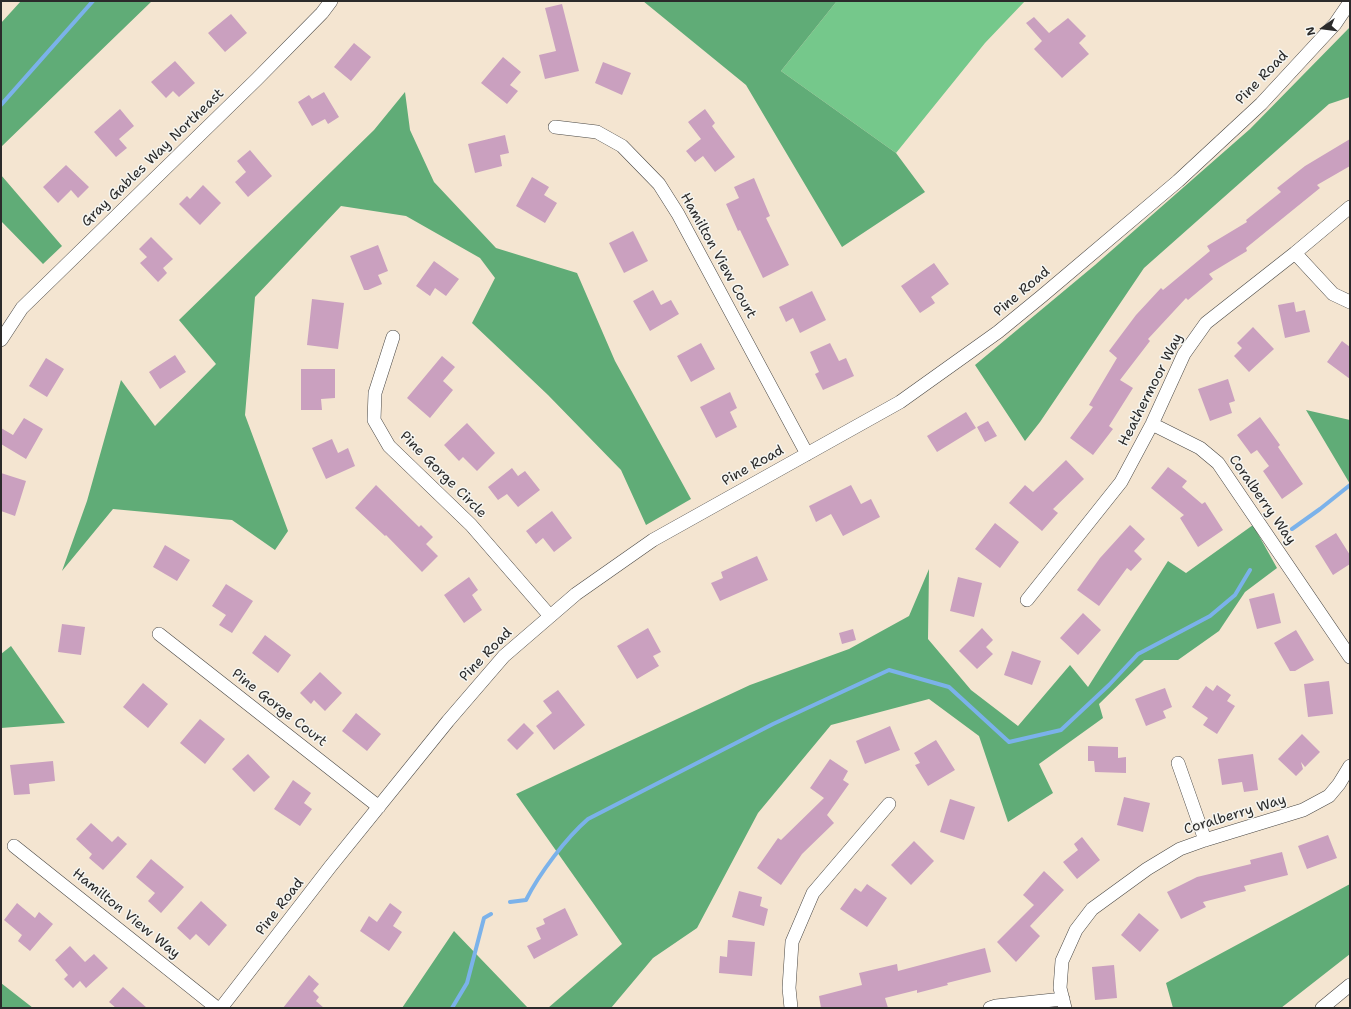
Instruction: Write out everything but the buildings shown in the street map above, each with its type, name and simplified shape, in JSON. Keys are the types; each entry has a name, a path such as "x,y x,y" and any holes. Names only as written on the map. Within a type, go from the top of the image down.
{"street":[{"name":"Gray Gables Way Northeast","path":"1,340 22,308 257,79 322,13 331,1"},
{"name":"Pine Road","path":"221,1008 448,721 504,656 576,594 654,540 900,402 998,332 1178,181 1261,104 1335,24 1350,2"},
{"name":"Hamilton View Court","path":"555,127 598,132 622,146 659,184 678,214 807,454"},
{"name":"Heathermoor Way","path":"1027,600 1121,482 1152,424 1184,354 1206,323 1295,253 1350,207"},
{"path":"1295,253 1333,294 1350,302"},
{"name":"Pine Gorge Circle","path":"393,337 375,392 374,420 390,446 472,525 550,616"},
{"name":"Coralberry Way","path":"1152,424 1200,448 1218,463 1350,657"},
{"name":"Pine Gorge Court","path":"159,634 379,807"},
{"path":"1178,763 1205,840"},
{"name":"Coralberry Way","path":"1064,1004 1060,988 1062,961 1076,930 1092,909 1147,869 1180,849 1303,810 1329,796 1339,784 1350,766"},
{"path":"791,1008 789,988 792,942 813,893 888,804"},
{"name":"Hamilton View Way","path":"14,846 217,1008"},
{"path":"1322,1008 1350,985"},
{"path":"990,1008 996,1006 1064,1004"}],"green space":[{"path":"21,1 152,1 1,147 1,23"},
{"path":"643,1 837,1 781,71 896,153 925,192 842,247 746,85"},
{"path":"837,1 1025,1 985,43 896,153 781,71"},
{"path":"1350,27 1350,97 1329,104 1144,268 1040,422 1025,441 975,365 1095,265 1250,129"},
{"path":"405,92 410,130 434,182 496,248 577,273 615,361 691,499 646,525 621,470 548,395 472,323 495,278 480,258 406,216 341,206 255,297 245,415 288,531 275,550 232,520 113,509 62,571 87,501 121,380 155,426 216,364 179,320 374,130"},
{"path":"1,175 62,246 43,264 1,221"},
{"path":"1306,410 1350,420 1350,484"},
{"path":"1253,525 1277,568 1245,592 1219,631 1178,660 1144,660 1099,704 1103,718 1039,764 1053,793 1008,822 979,736 929,699 831,725 758,813 697,928 653,958 611,1008 548,1008 622,944 516,794 750,685 849,649 909,616 929,569 928,639 971,690 1018,726 1070,665 1088,687 1168,561 1186,573"},
{"path":"11,646 65,723 1,728 1,654"},
{"path":"1350,884 1350,954 1281,1008 1173,1008 1166,983"},
{"path":"454,931 528,1008 402,1008"},
{"path":"1,983 33,1008 1,1008"}],"waterway":[{"path":"1,105 93,1"},
{"path":"1292,529 1350,485"},
{"path":"510,902 526,900 538,879 554,857 571,836 588,819 773,724 889,670 949,687 1009,742 1061,730 1109,685 1138,654 1210,616 1235,595 1250,570"},
{"path":"452,1008 467,983 484,918 491,914"}]}
